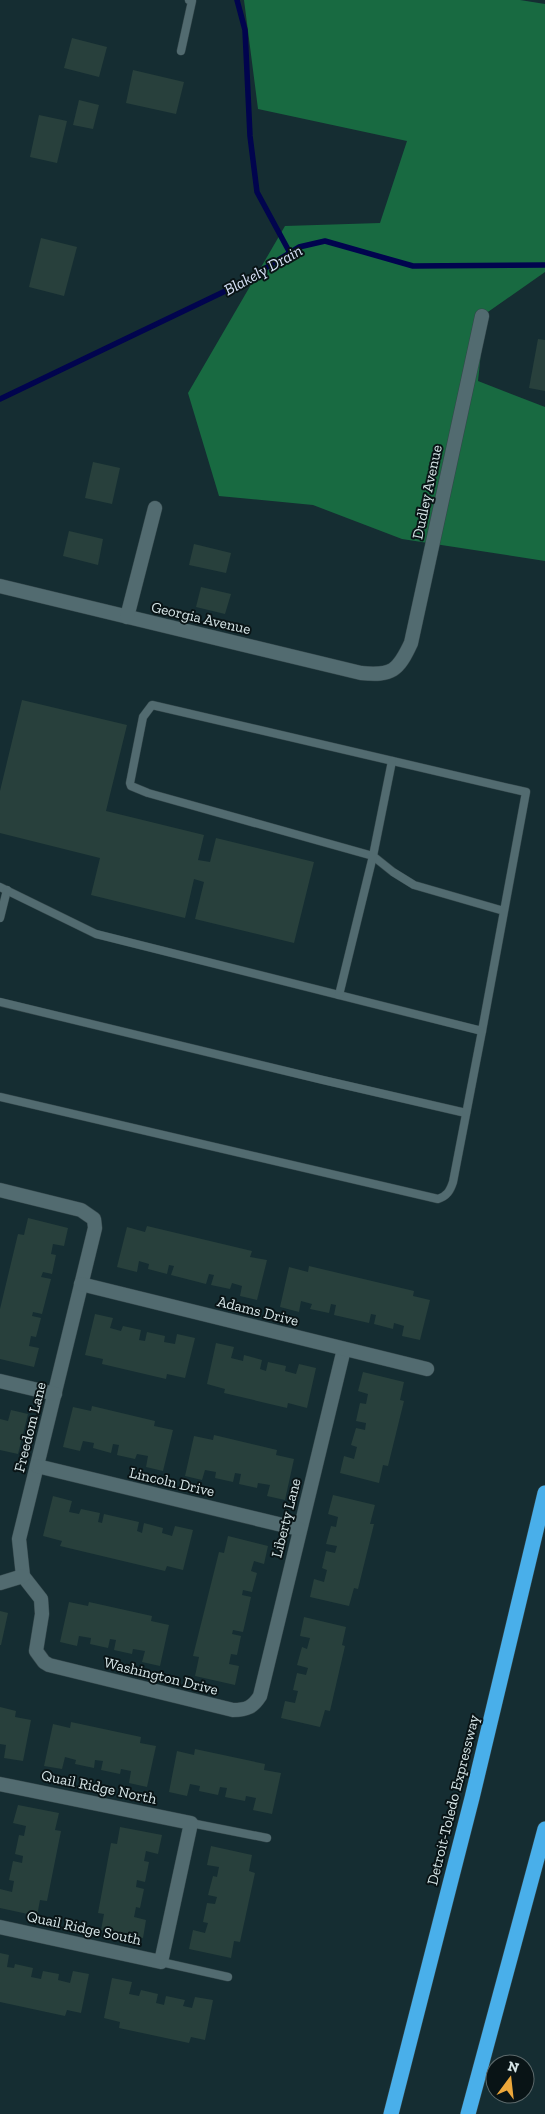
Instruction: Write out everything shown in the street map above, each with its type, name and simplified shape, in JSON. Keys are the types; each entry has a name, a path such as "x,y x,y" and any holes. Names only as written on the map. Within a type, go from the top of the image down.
{"highway":[{"name":"Detroit-Toledo Expressway","path":"391,2114 472,1798 545,1493"},
{"path":"468,2114 545,1829"}],"street":[{"name":"Dudley Avenue","path":"394,671 404,659 412,643 482,316"},
{"path":"127,617 155,508"},
{"name":"Georgia Avenue","path":"0,586 362,672 380,675 394,671"},
{"name":"Freedom Lane","path":"0,1190 81,1210 94,1219 95,1228 19,1539 23,1576"},
{"name":"Adams Drive","path":"81,1284 427,1369"},
{"name":"Liberty Lane","path":"260,1696 344,1349"},
{"path":"0,1381 54,1394"},
{"name":"Lincoln Drive","path":"37,1466 299,1529"},
{"path":"0,1583 23,1576"},
{"name":"Washington Drive","path":"23,1576 40,1599 42,1614 36,1651 44,1662 49,1665 234,1710 252,1707 260,1696"},
{"name":"Quail Ridge North","path":"0,1784 191,1823"},
{"path":"161,1962 191,1823"},
{"name":"Quail Ridge South","path":"0,1927 161,1962"}],"lane":[{"path":"181,51 192,1 189,0"},
{"path":"0,1097 438,1199 444,1197 450,1190 482,1031 526,792 152,705 143,717 131,786 148,793 373,856 393,872 414,885 504,910"},
{"path":"339,995 373,856 392,761"},
{"path":"0,918 3,888 96,934 482,1031"},
{"path":"0,1002 466,1113"},
{"path":"191,1823 267,1838"},
{"path":"161,1962 228,1977"}],"green space":[{"path":"244,0 520,0 545,4 545,272 485,314 478,381 545,407 545,561 402,539 313,505 219,496 188,393 285,226 380,223 407,141 258,109"}],"building":[{"path":"72,38 107,47 99,77 64,68"},
{"path":"133,70 184,82 176,114 126,103"},
{"path":"79,100 99,105 93,129 73,125"},
{"path":"39,115 67,121 57,163 30,157"},
{"path":"41,238 77,247 64,296 29,287"},
{"path":"538,339 545,340 545,391 529,388"},
{"path":"93,462 120,468 112,504 85,498"},
{"path":"69,531 103,539 98,565 63,556"},
{"path":"194,544 231,553 226,573 189,565"},
{"path":"201,587 231,594 225,614 196,607"},
{"path":"22,700 127,725 106,811 204,835 198,860 210,862 216,838 314,862 294,943 195,919 204,882 194,879 185,918 91,895 100,858 0,833 0,791"},
{"path":"28,1218 68,1228 64,1246 53,1244 51,1254 56,1255 52,1274 43,1272 41,1277 51,1279 42,1314 33,1312 32,1316 41,1318 36,1337 31,1336 29,1346 39,1348 34,1367 0,1359 0,1309 18,1234 24,1235"},
{"path":"147,1226 252,1251 250,1257 267,1260 257,1300 240,1296 242,1286 232,1283 230,1289 211,1285 214,1275 209,1274 206,1284 171,1275 174,1266 169,1265 167,1274 148,1269 149,1264 139,1261 137,1272 117,1267 127,1227 145,1232"},
{"path":"309,1266 414,1291 413,1296 430,1300 420,1340 402,1336 404,1326 394,1323 393,1329 374,1324 376,1315 371,1314 369,1323 334,1315 336,1305 331,1304 329,1313 310,1309 312,1304 301,1301 299,1312 280,1307 289,1267 308,1272"},
{"path":"95,1314 113,1318 110,1328 121,1331 123,1326 141,1330 139,1340 145,1341 147,1332 165,1336 164,1342 175,1344 177,1334 195,1338 185,1378 167,1374 166,1379 102,1364 103,1359 85,1355"},
{"path":"216,1343 234,1347 231,1358 243,1361 244,1355 262,1360 260,1369 266,1371 268,1362 286,1366 285,1371 296,1374 299,1364 316,1368 307,1408 288,1403 287,1408 224,1393 225,1389 207,1384"},
{"path":"363,1372 404,1382 400,1400 404,1401 388,1466 383,1465 379,1483 340,1473 344,1456 354,1459 357,1447 351,1445 356,1428 365,1430 366,1423 356,1421 360,1403 366,1404 368,1394 358,1391"},
{"path":"92,1406 155,1421 154,1426 173,1430 163,1471 146,1467 148,1456 137,1454 135,1459 117,1455 119,1445 113,1444 111,1453 93,1448 94,1443 83,1441 80,1451 63,1447 73,1407 91,1411"},
{"path":"11,1410 28,1414 18,1454 0,1450 0,1419 8,1421"},
{"path":"214,1435 277,1450 276,1455 294,1459 285,1500 267,1496 270,1485 258,1483 257,1488 239,1484 241,1474 235,1473 233,1482 215,1478 216,1472 205,1470 202,1480 185,1476 194,1436 213,1440"},
{"path":"333,1495 375,1505 370,1524 374,1524 358,1589 354,1588 349,1606 310,1597 314,1579 324,1582 327,1570 322,1568 326,1551 335,1553 337,1546 326,1544 331,1526 336,1527 338,1517 328,1514"},
{"path":"53,1496 72,1501 69,1512 79,1514 81,1509 100,1513 98,1522 102,1523 104,1514 139,1522 137,1531 142,1533 144,1523 163,1528 162,1533 172,1536 175,1526 193,1530 183,1570 167,1566 165,1571 60,1546 62,1541 43,1536"},
{"path":"228,1536 268,1546 264,1564 254,1561 251,1571 257,1573 252,1592 243,1590 242,1595 251,1597 243,1632 233,1630 232,1634 241,1636 237,1655 231,1654 229,1664 239,1666 235,1685 195,1676 199,1657 193,1656 219,1552 224,1553"},
{"path":"69,1602 88,1606 89,1602 152,1616 151,1621 169,1625 160,1666 142,1662 145,1651 133,1649 132,1654 114,1650 116,1640 110,1639 108,1648 90,1644 91,1638 79,1636 77,1646 60,1642"},
{"path":"0,1611 8,1613 1,1645 0,1645"},
{"path":"304,1617 346,1627 342,1645 345,1646 330,1711 325,1710 320,1727 281,1718 285,1701 295,1703 298,1691 293,1690 297,1673 306,1675 308,1668 297,1665 302,1647 307,1649 310,1638 300,1636"},
{"path":"0,1707 16,1711 15,1717 31,1720 23,1761 4,1758 6,1745 0,1744"},
{"path":"71,1722 141,1737 140,1743 156,1746 147,1787 129,1783 131,1771 121,1769 120,1774 101,1770 103,1761 95,1760 94,1768 75,1764 76,1760 65,1757 62,1769 44,1766 53,1724 70,1728"},
{"path":"195,1749 265,1764 264,1770 281,1773 272,1814 253,1810 256,1798 246,1796 245,1801 225,1797 227,1788 220,1787 218,1795 199,1791 200,1786 190,1784 187,1796 169,1792 177,1751 194,1755"},
{"path":"18,1805 59,1813 55,1830 61,1831 47,1901 40,1900 37,1916 0,1908 0,1889 12,1892 14,1881 9,1880 13,1861 22,1863 23,1856 15,1854 19,1835 24,1836 26,1826 13,1823"},
{"path":"120,1827 162,1835 158,1854 146,1851 144,1861 149,1862 145,1882 137,1880 136,1887 144,1889 140,1908 136,1907 134,1917 146,1920 143,1938 101,1930 104,1914 98,1913 111,1843 117,1844"},
{"path":"211,1846 252,1855 249,1871 255,1873 240,1942 234,1941 231,1958 189,1949 193,1930 205,1933 208,1923 203,1922 207,1903 215,1904 217,1897 208,1895 213,1876 217,1877 219,1867 207,1865"},
{"path":"0,1953 9,1955 7,1967 14,1968 15,1964 33,1968 31,1977 41,1979 43,1971 59,1974 58,1980 70,1983 73,1971 89,1974 81,2013 67,2010 65,2016 0,2002"},
{"path":"112,1978 132,1982 129,1994 139,1996 141,1990 158,1994 156,2003 164,2005 166,1996 185,2000 183,2006 192,2008 195,1997 213,2000 205,2040 191,2037 189,2043 119,2028 120,2022 104,2018"}],"waterway":[{"path":"237,0 245,30 250,136 257,192 290,253"},
{"name":"Blakely Drain","path":"0,399 240,284 299,247 325,241 413,266 545,265"}]}
